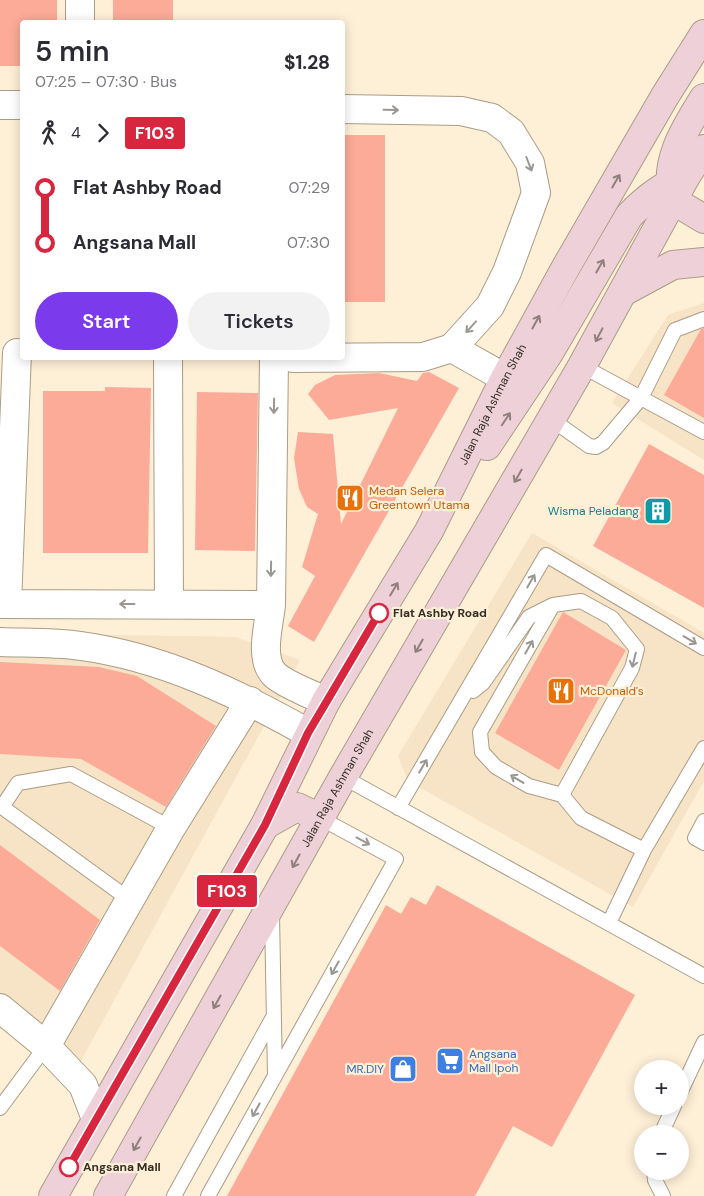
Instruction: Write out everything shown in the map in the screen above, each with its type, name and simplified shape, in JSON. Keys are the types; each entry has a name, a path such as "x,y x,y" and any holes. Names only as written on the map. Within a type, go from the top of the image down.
{"main road":[{"name":"Jalan Raja Ashman Shah","path":"53,1196 265,825 308,733 326,701 429,531 505,378 617,178 704,34"},
{"path":"704,98 673,156 683,186 704,219"},
{"name":"Jalan Raja Ashman Shah","path":"108,1196 320,818 582,366 704,149"},
{"path":"429,531 549,353 629,216 644,200 683,186"},
{"path":"623,292 673,265 704,262"},
{"path":"265,825 297,807 320,818"}],"street":[{"path":"80,0 80,20"},
{"path":"0,105 20,105"},
{"path":"345,109 462,111 492,118 511,132 530,163 536,193 507,272 490,306 452,348 423,357 345,358"},
{"path":"452,348 505,378"},
{"path":"13,353 3,604 271,605"},
{"path":"168,360 169,604"},
{"path":"274,360 271,605 266,653 268,665 274,676 326,701"},
{"path":"0,642 80,646 143,658 202,680 250,701 308,733"},
{"path":"46,1046 171,828 250,701"},
{"path":"0,1008 46,1046 83,1085 96,1118"}],"lane":[{"path":"551,419 589,446 596,448 603,443 641,398 675,330 704,320"},
{"path":"582,366 704,432"},
{"path":"398,808 546,554 704,648"},
{"path":"463,699 483,683 529,617 553,605 581,601 612,618 637,649 632,668 562,796"},
{"path":"553,605 480,732 482,752 496,767 529,786 562,796 581,818 644,850"},
{"path":"609,923 644,850 704,748"},
{"path":"130,900 2,807 18,782 71,774 171,828"},
{"path":"343,778 704,976"},
{"path":"208,1196 396,859 320,818"},
{"path":"704,821 695,838 704,843"},
{"path":"272,904 272,1019 275,1076"},
{"path":"174,1196 272,1019"},
{"path":"689,1074 704,1042"},
{"path":"3,1099 46,1046"},
{"path":"655,1180 664,1196"}],"shaded area":[{"path":"704,303 704,460 612,403 668,315"},
{"path":"532,533 704,633 704,781 633,907 408,781 398,756"},
{"path":"0,633 236,637 300,660 70,1081 0,1024"}],"building":[{"path":"0,0 57,0 57,20 20,20 20,66 0,66"},
{"path":"113,0 173,0 173,20 113,20"},
{"path":"345,135 385,135 385,302 345,302"},
{"path":"704,328 704,418 664,395 701,329"},
{"name":"Medan Selera Greentown Utama","path":"429,372 459,388 314,642 288,626 315,576 302,567 318,514 307,507 299,489 294,458 298,432 333,434 341,524 398,408 329,420 308,394 315,385 335,375 379,373 417,381 423,373"},
{"path":"105,387 151,388 148,553 43,553 43,391 105,391"},
{"path":"197,392 258,393 255,551 195,550"},
{"name":"Wisma Peladang","path":"649,444 704,475 704,608 593,546"},
{"name":"McDonald's","path":"563,612 626,650 559,770 495,733"},
{"path":"0,662 99,667 137,676 216,726 166,807 81,759 0,754"},
{"path":"0,845 100,920 60,991 0,946"},
{"name":"Angsana Mall Ipoh","path":"437,885 635,995 552,1147 513,1126 475,1196 227,1196 386,905 401,914 411,897 426,905"}],"bus line":[{"name":"F103","path":"69,1167 265,825 308,733 379,613"}],"place":[{"name":"Medan Selera Greentown Utama","path":"350,498"},
{"name":"Wisma Peladang","path":"658,511"},
{"name":"Flat Ashby Road","path":"379,613"},
{"name":"McDonald's","path":"561,691"},
{"name":"Angsana Mall Ipoh","path":"450,1061"},
{"name":"MR.DIY","path":"403,1069"},
{"name":"Angsana Mall","path":"69,1167"}]}
